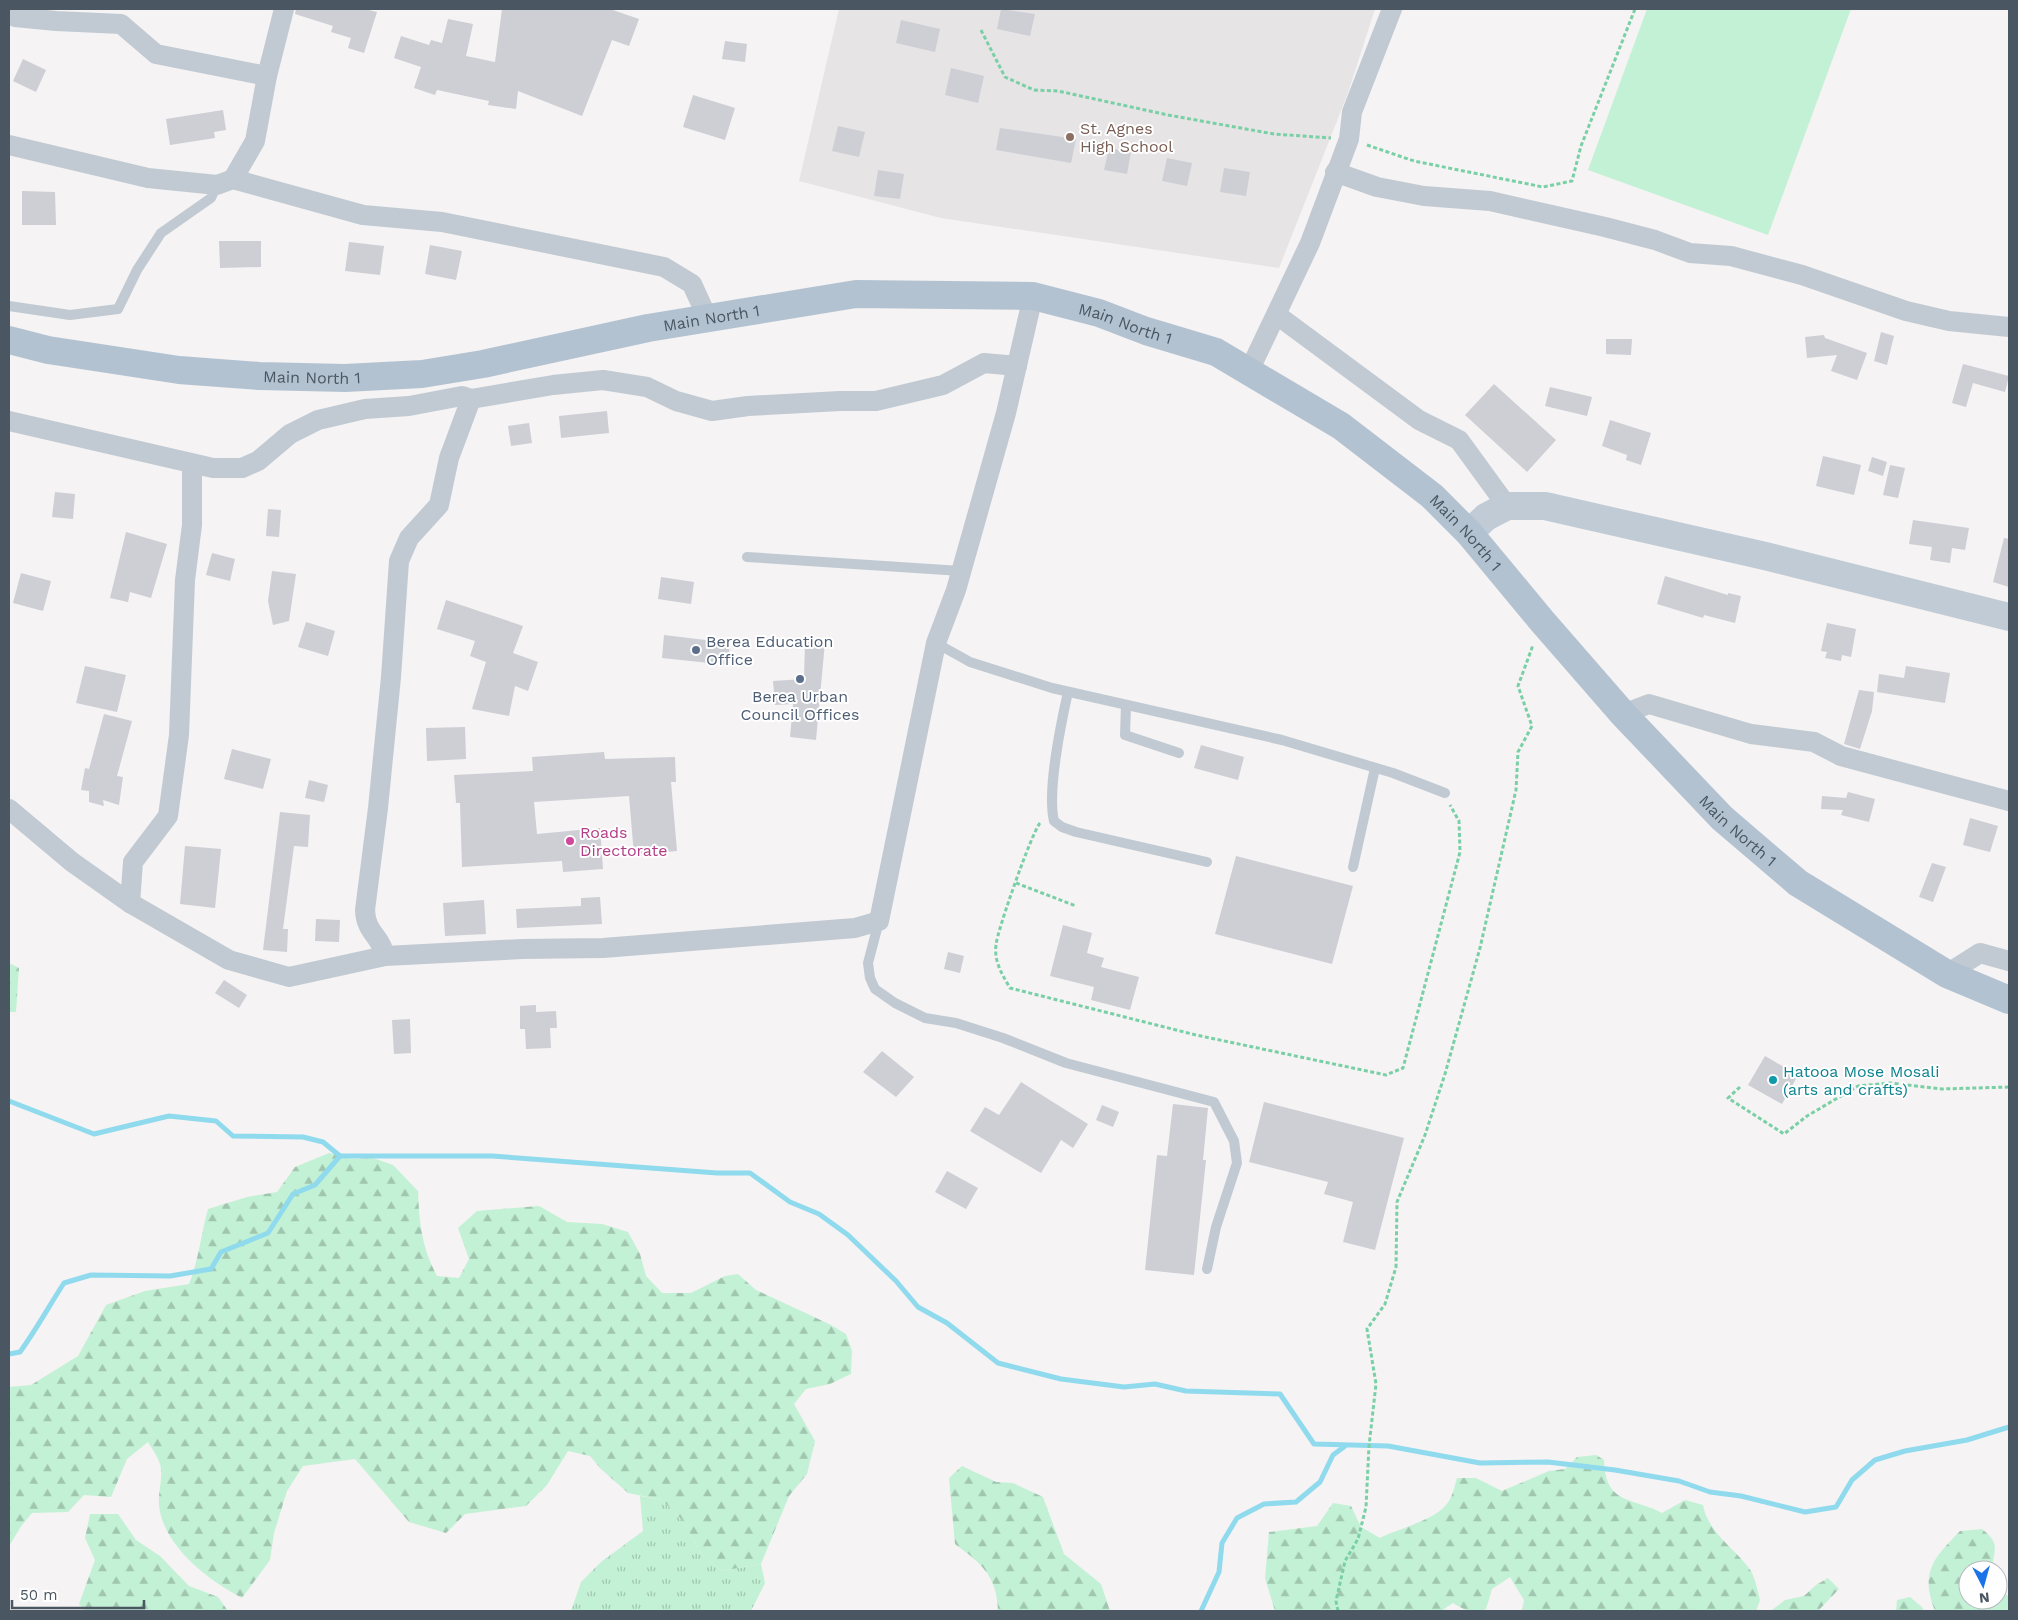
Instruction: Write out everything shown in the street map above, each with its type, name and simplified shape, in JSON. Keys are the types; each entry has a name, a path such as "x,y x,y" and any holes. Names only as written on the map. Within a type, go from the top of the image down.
{"main road":[{"name":"Main North 1","path":"9,340 67,353 179,370 259,376 345,378 422,374 707,317 856,294 937,293 1034,296 1099,313 1146,331 1216,352 1341,426 1432,496 1469,533 1623,714 1722,818 1798,882 1948,974 2009,1000"}],"street":[{"path":"225,182 255,141 267,76 284,9"},
{"path":"1248,371 1277,315 1310,242 1349,139 1352,112 1392,9"},
{"path":"9,12 15,17 121,24 156,54 267,76"},
{"path":"9,145 148,178 225,182 362,215 442,222 664,267 692,284 707,317"},
{"path":"1335,172 1377,187 1424,196 1490,201 1606,227 1690,253 1732,256 1802,275 1906,311 1949,321 2009,328"},
{"path":"9,809 72,862 130,903 229,960 289,977 385,956 522,949 603,948 824,932 855,928 879,921 936,643 961,571 1006,413 1034,296"},
{"path":"1277,315 1419,420 1459,440 1507,506"},
{"path":"9,421 192,464 213,468 242,468 258,461 290,434 318,420 365,410 409,406 462,396 471,399 553,385 603,380 646,387 676,401 712,411 748,406 876,401 943,385 984,363 1017,366"},
{"path":"385,956 383,946 365,924 365,910 378,808 391,677 399,561 409,538 439,505 449,458 471,399"},
{"path":"130,903 133,862 168,816 179,735 184,590 192,525 192,464"},
{"path":"1469,533 1486,517 1507,506 1545,506 1765,556 2009,617"},
{"path":"1623,714 1649,704 1751,734 1814,742 1841,756 2009,801"},
{"path":"1948,974 1980,953 2009,961"}],"lane":[{"path":"9,306 70,316 118,310 137,270 161,233 211,198 225,182"},
{"path":"747,557 961,571"},
{"path":"936,643 970,662 1068,692 1282,740 1375,768 1444,793"},
{"path":"1068,692 1057,757 1051,810 1054,821 1069,829 1208,862"},
{"path":"1126,705 1125,736 1179,753"},
{"path":"1353,867 1375,768"},
{"path":"879,921 868,963 870,978 874,989 895,1003 925,1018 956,1023 1003,1038 1066,1063 1214,1102 1234,1141 1237,1163 1216,1227 1207,1270"}],"path":[{"path":"981,30 1005,77 1034,90 1058,91 1160,113 1274,134 1349,139 1414,161 1543,187 1572,181 1581,146 1635,9"},
{"path":"1338,1611 1336,1601 1345,1561 1358,1539 1366,1507 1368,1446 1376,1384 1367,1329 1385,1304 1396,1267 1397,1202 1426,1135 1480,948 1516,790 1518,752 1532,726 1518,686 1533,646 1533,629 1542,621"},
{"path":"1051,810 1035,829 996,945 998,967 1010,988 1196,1035 1386,1075 1403,1068 1460,852 1459,821 1444,793"},
{"path":"1016,883 1076,906"},
{"path":"1740,1087 1728,1098 1784,1134 1808,1116 1858,1086 1890,1083 1942,1089 2009,1087"}],"shaded area":[{"name":"St. Agnes High School","path":"839,9 1375,9 1348,93 1279,268 941,218 799,181"}],"green space":[{"path":"1647,9 1851,9 1768,235 1588,170"},
{"path":"9,963 19,968 16,1012 9,1012"},
{"path":"329,1153 352,1159 373,1158 393,1165 418,1191 422,1235 428,1256 437,1276 459,1278 469,1259 458,1228 477,1211 539,1206 567,1222 602,1224 628,1232 640,1254 646,1276 662,1293 691,1293 725,1276 738,1274 756,1290 829,1324 846,1334 852,1351 851,1374 830,1384 806,1389 794,1404 815,1441 807,1474 789,1496 761,1564 721,1571 700,1552 682,1520 662,1500 628,1493 601,1469 590,1456 568,1451 547,1485 526,1506 465,1514 446,1533 409,1522 355,1459 303,1466 287,1491 274,1533 270,1560 242,1598 215,1582 189,1560 169,1534 162,1520 159,1505 161,1467 148,1442 127,1459 111,1497 84,1495 68,1512 32,1513 9,1546 9,1387 31,1385 78,1356 106,1305 145,1291 189,1284 208,1209 247,1197 277,1192 295,1167"},
{"path":"1596,1455 1604,1460 1609,1485 1622,1497 1662,1513 1685,1500 1703,1505 1715,1531 1742,1559 1752,1574 1760,1600 1756,1611 1522,1611 1524,1600 1510,1577 1492,1589 1486,1609 1477,1611 1465,1609 1453,1603 1441,1611 1275,1611 1265,1578 1269,1532 1317,1526 1333,1503 1351,1506 1361,1527 1380,1538 1427,1518 1444,1508 1454,1490 1457,1478 1476,1478 1502,1491 1549,1471 1565,1469 1577,1457"},
{"path":"962,1466 996,1482 1013,1483 1043,1497 1064,1554 1101,1584 1110,1611 998,1611 995,1589 986,1572 973,1558 955,1544 949,1478"},
{"path":"640,1496 662,1500 682,1520 700,1552 721,1571 761,1564 765,1583 751,1611 571,1611 581,1582 601,1562 643,1531"},
{"path":"90,1514 118,1514 136,1540 160,1556 189,1586 218,1597 228,1611 85,1611 79,1604 95,1560 85,1538"},
{"path":"1982,1529 1992,1539 1995,1552 1994,1560 1958,1560 1958,1610 2008,1610 2008,1596 2009,1611 1935,1611 1931,1598 1929,1576 1936,1558 1960,1531"},
{"path":"1828,1578 1839,1589 1818,1611 1772,1610 1785,1600 1804,1596 1816,1585"},
{"path":"1910,1597 1923,1608 1922,1611 1896,1611 1897,1600"}],"building":[{"path":"296,9 365,9 377,12 364,53 348,48 351,38 331,32 333,26 295,14"},
{"path":"502,9 610,9 639,19 629,46 612,40 582,116 518,91 516,109 488,105 489,101 437,90 435,95 414,88 421,67 394,58 401,36 429,45 431,40 442,43 448,19 473,24 466,56 495,62"},
{"path":"1001,9 1035,14 1030,36 997,29"},
{"path":"901,20 940,29 935,52 896,43"},
{"path":"725,41 747,44 745,62 722,59"},
{"path":"23,59 46,70 36,92 13,81"},
{"path":"951,68 984,76 978,103 945,95"},
{"path":"693,95 735,108 725,140 683,127"},
{"path":"223,110 226,130 214,132 215,138 170,145 166,119"},
{"path":"838,126 865,132 859,157 832,151"},
{"path":"1000,128 1076,139 1071,163 996,150"},
{"path":"1109,148 1131,152 1127,174 1104,170"},
{"path":"1167,158 1192,163 1187,186 1162,181"},
{"path":"1224,168 1250,172 1246,196 1220,192"},
{"path":"878,170 904,174 900,199 874,196"},
{"path":"22,191 55,192 56,225 22,225"},
{"path":"219,241 261,241 261,267 220,268"},
{"path":"349,242 384,246 380,275 345,271"},
{"path":"430,245 462,251 456,280 425,274"},
{"path":"1881,332 1894,336 1887,365 1874,361"},
{"path":"1824,335 1825,338 1867,353 1857,380 1831,371 1837,355 1807,358 1805,337"},
{"path":"1606,339 1632,339 1631,355 1606,354"},
{"path":"1963,364 2009,376 2005,392 1973,383 1966,407 1952,403"},
{"path":"1494,384 1556,440 1527,472 1465,415"},
{"path":"1550,387 1592,397 1587,416 1545,406"},
{"path":"607,411 609,433 561,438 559,416"},
{"path":"1610,420 1651,433 1641,465 1626,460 1627,455 1602,446"},
{"path":"529,423 532,443 511,446 508,426"},
{"path":"1823,456 1861,465 1854,495 1816,486"},
{"path":"1872,457 1887,462 1883,476 1868,471"},
{"path":"1890,465 1905,468 1898,498 1883,495"},
{"path":"55,492 75,494 73,519 52,517"},
{"path":"268,509 281,510 279,537 266,536"},
{"path":"1913,520 1969,528 1965,550 1952,548 1950,563 1930,560 1932,547 1909,544"},
{"path":"126,532 167,544 151,598 130,592 128,602 110,598"},
{"path":"2004,538 2009,539 2009,587 1993,582"},
{"path":"212,553 235,559 230,581 206,575"},
{"path":"272,571 296,574 289,621 273,625 268,601"},
{"path":"21,573 51,581 43,611 13,603"},
{"path":"1665,576 1728,595 1728,593 1741,596 1735,623 1704,615 1703,618 1657,604"},
{"path":"661,577 694,582 691,604 658,599"},
{"path":"446,600 523,626 513,653 538,662 528,691 515,686 509,716 472,709 486,662 470,656 475,641 437,629"},
{"path":"306,622 335,631 328,656 298,647"},
{"path":"1827,623 1856,629 1851,657 1842,655 1841,661 1825,658 1827,652 1821,651"},
{"name":"Berea Education Office","path":"664,635 730,643 728,665 662,658"},
{"path":"805,641 825,642 816,740 790,737 793,704 775,705 773,681 804,679"},
{"path":"85,666 126,675 117,712 76,703"},
{"path":"1906,666 1950,673 1945,703 1877,692 1879,674 1904,678"},
{"path":"1859,690 1874,692 1872,711 1860,749 1844,744"},
{"path":"104,714 132,721 117,776 123,777 119,805 103,800 104,806 89,802 89,791 81,790 85,768 89,769"},
{"path":"465,727 466,759 427,761 426,728"},
{"path":"1201,745 1244,757 1238,780 1194,768"},
{"path":"232,749 271,759 263,789 224,779"},
{"path":"604,752 605,759 675,757 676,782 671,782 677,851 634,855 629,796 534,802 537,834 600,828 603,869 563,872 562,861 462,867 460,803 456,803 454,775 533,771 532,757"},
{"path":"309,780 328,785 324,802 305,798"},
{"path":"1848,792 1875,799 1869,822 1841,815 1843,810 1821,809 1822,796 1846,798"},
{"path":"280,812 310,815 308,847 294,846 283,929 288,929 287,952 263,950"},
{"path":"1970,818 1998,826 1990,852 1963,845"},
{"path":"185,846 221,849 215,908 180,904"},
{"path":"1236,856 1353,886 1332,964 1215,934"},
{"path":"1932,863 1946,867 1933,902 1919,897"},
{"path":"600,897 602,924 517,928 516,909 581,906 581,898"},
{"path":"484,900 486,934 445,936 443,903"},
{"path":"316,919 340,920 339,942 315,941"},
{"path":"1063,925 1092,933 1087,953 1104,958 1101,967 1139,977 1130,1010 1091,1000 1094,987 1050,976"},
{"path":"948,952 964,956 960,973 944,969"},
{"path":"224,980 247,995 239,1008 215,993"},
{"path":"536,1005 536,1012 556,1011 557,1028 550,1028 551,1048 526,1049 525,1029 520,1029 520,1006"},
{"path":"410,1019 411,1053 394,1054 392,1020"},
{"path":"882,1051 914,1077 896,1097 863,1072"},
{"name":"Hatooa Mose Mosali (arts and crafts)","path":"1765,1056 1798,1075 1782,1104 1748,1085"},
{"path":"1021,1082 1088,1124 1073,1148 1061,1140 1041,1173 970,1131 985,1107 999,1115"},
{"path":"1264,1102 1404,1138 1375,1250 1343,1242 1353,1202 1324,1194 1328,1182 1249,1162"},
{"path":"1173,1104 1208,1108 1203,1160 1206,1160 1194,1275 1145,1270 1157,1155 1167,1156"},
{"path":"1102,1105 1119,1112 1113,1127 1096,1120"},
{"path":"947,1171 978,1188 966,1209 935,1192"}],"waterway":[{"path":"9,1101 94,1134 169,1116 216,1121 233,1136 303,1137 323,1142 340,1156"},
{"path":"9,1354 20,1352 64,1283 91,1275 170,1276 211,1269 221,1252 268,1233 293,1194 315,1185 340,1156 492,1156 717,1173 750,1173 790,1202 819,1214 848,1235 896,1281 918,1307 947,1323 998,1363 1061,1379 1124,1387 1155,1384 1186,1391 1280,1394 1314,1444 1388,1446 1480,1463 1548,1462 1615,1470 1679,1481 1710,1492 1741,1496 1805,1512 1836,1507 1852,1480 1875,1460 1905,1451 1967,1440 2009,1427"},
{"path":"1201,1611 1219,1572 1222,1543 1237,1518 1264,1504 1296,1502 1320,1482 1333,1455 1345,1446"}],"place":[{"name":"St. Agnes High School","path":"1070,137"},
{"name":"Berea Education Office","path":"696,650"},
{"name":"Berea Urban Council Offices","path":"800,679"},
{"name":"Roads Directorate","path":"570,841"},
{"name":"Hatooa Mose Mosali (arts and crafts)","path":"1773,1080"}]}
